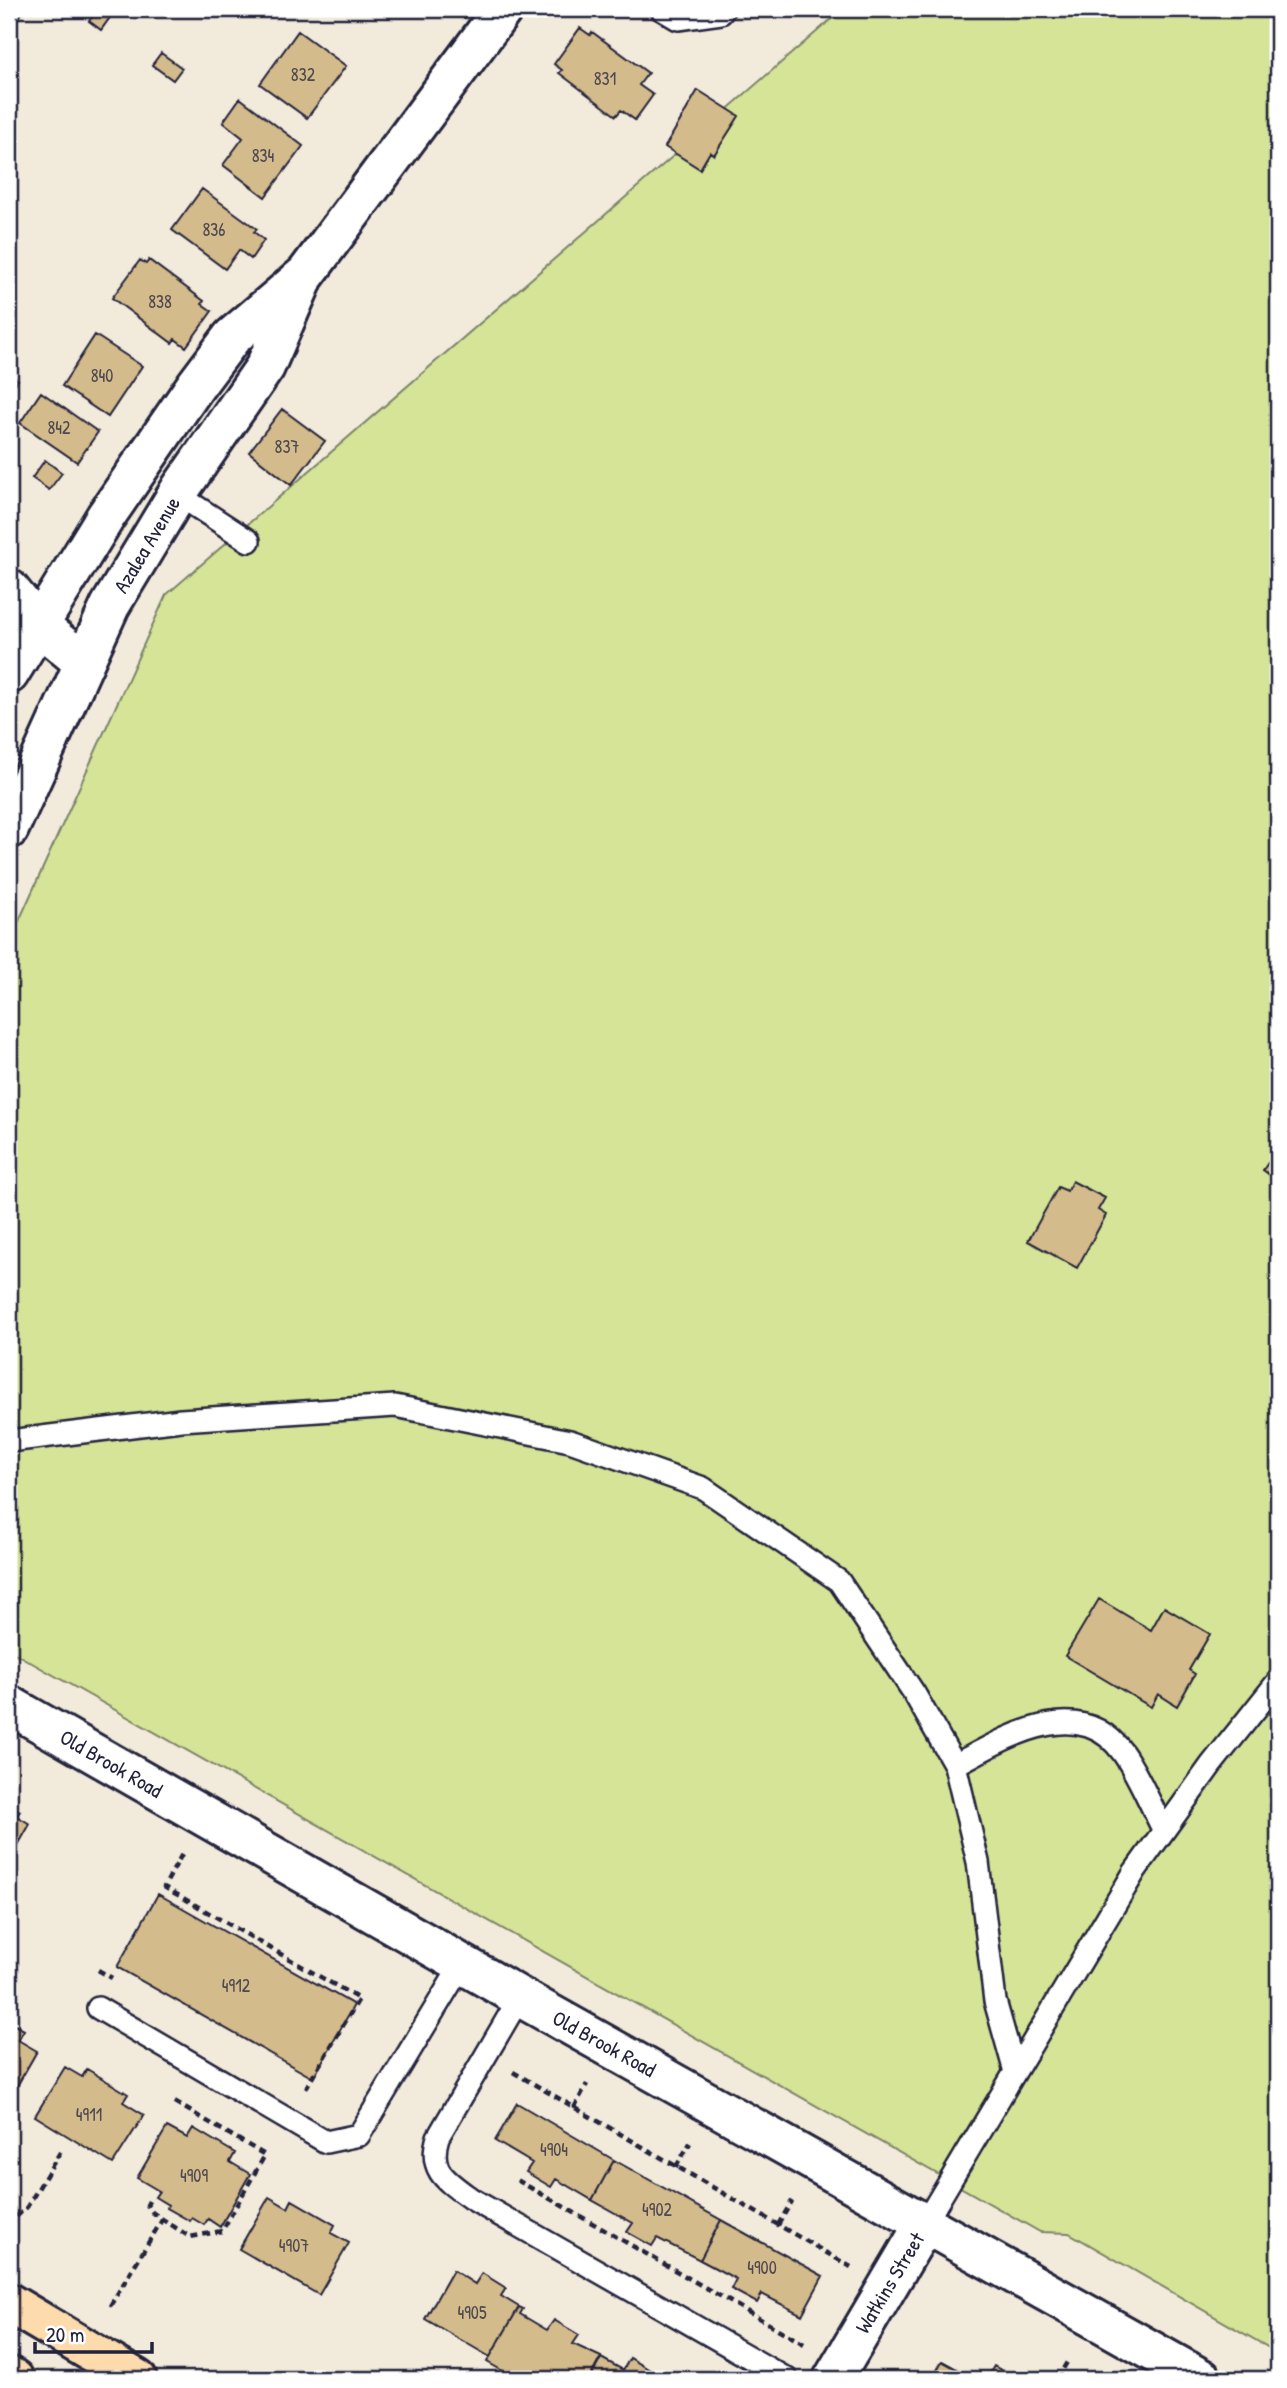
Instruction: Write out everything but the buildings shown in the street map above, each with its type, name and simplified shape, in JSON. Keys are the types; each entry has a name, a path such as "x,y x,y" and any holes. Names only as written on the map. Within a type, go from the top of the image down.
{"main road":[{"path":"9,2303 137,2379"},
{"path":"9,2376 14,2379"}],"street":[{"name":"Azalea Avenue","path":"9,674 106,516 225,346 306,274 503,9"},
{"name":"Azalea Avenue","path":"9,829 110,606 177,494 265,367 306,274"},
{"path":"9,589 38,625 83,662"},
{"name":"Old Brook Road","path":"9,1705 520,1997 1202,2379"},
{"name":"Watkins Street","path":"833,2379 925,2223"}],"lane":[{"path":"661,9 678,19 720,13 724,9"},
{"path":"177,494 249,541"},
{"path":"9,1441 181,1420 395,1406 570,1441 703,1489 839,1581 914,1693 955,1765 978,1862 995,2001 1015,2071"},
{"path":"925,2223 1135,1871 1163,1829 1278,1681"},
{"path":"955,1765 1026,1729 1051,1723 1089,1726 1106,1735 1123,1752 1163,1829"},
{"path":"98,2008 326,2142 359,2135 463,1964"},
{"path":"520,1997 438,2137 433,2152 435,2164 442,2176 470,2198 788,2379"}],"path":[{"path":"182,1854 164,1887 359,1998 304,2093 293,2086"},
{"path":"98,1970 121,1984"},
{"path":"504,2066 851,2267"},
{"path":"574,2108 587,2084"},
{"path":"149,2201 149,2209 162,2220 194,2238 222,2231 265,2155 171,2100"},
{"path":"676,2167 690,2143"},
{"path":"9,2239 14,2219 27,2207 62,2150"},
{"path":"517,2180 804,2344"},
{"path":"778,2225 792,2201"},
{"path":"110,2306 162,2220"},
{"path":"1057,2379 1069,2359"}],"green space":[{"path":"843,9 1278,9 1278,2353 1069,2233 1040,2232 9,1650 9,943 166,595"}]}
